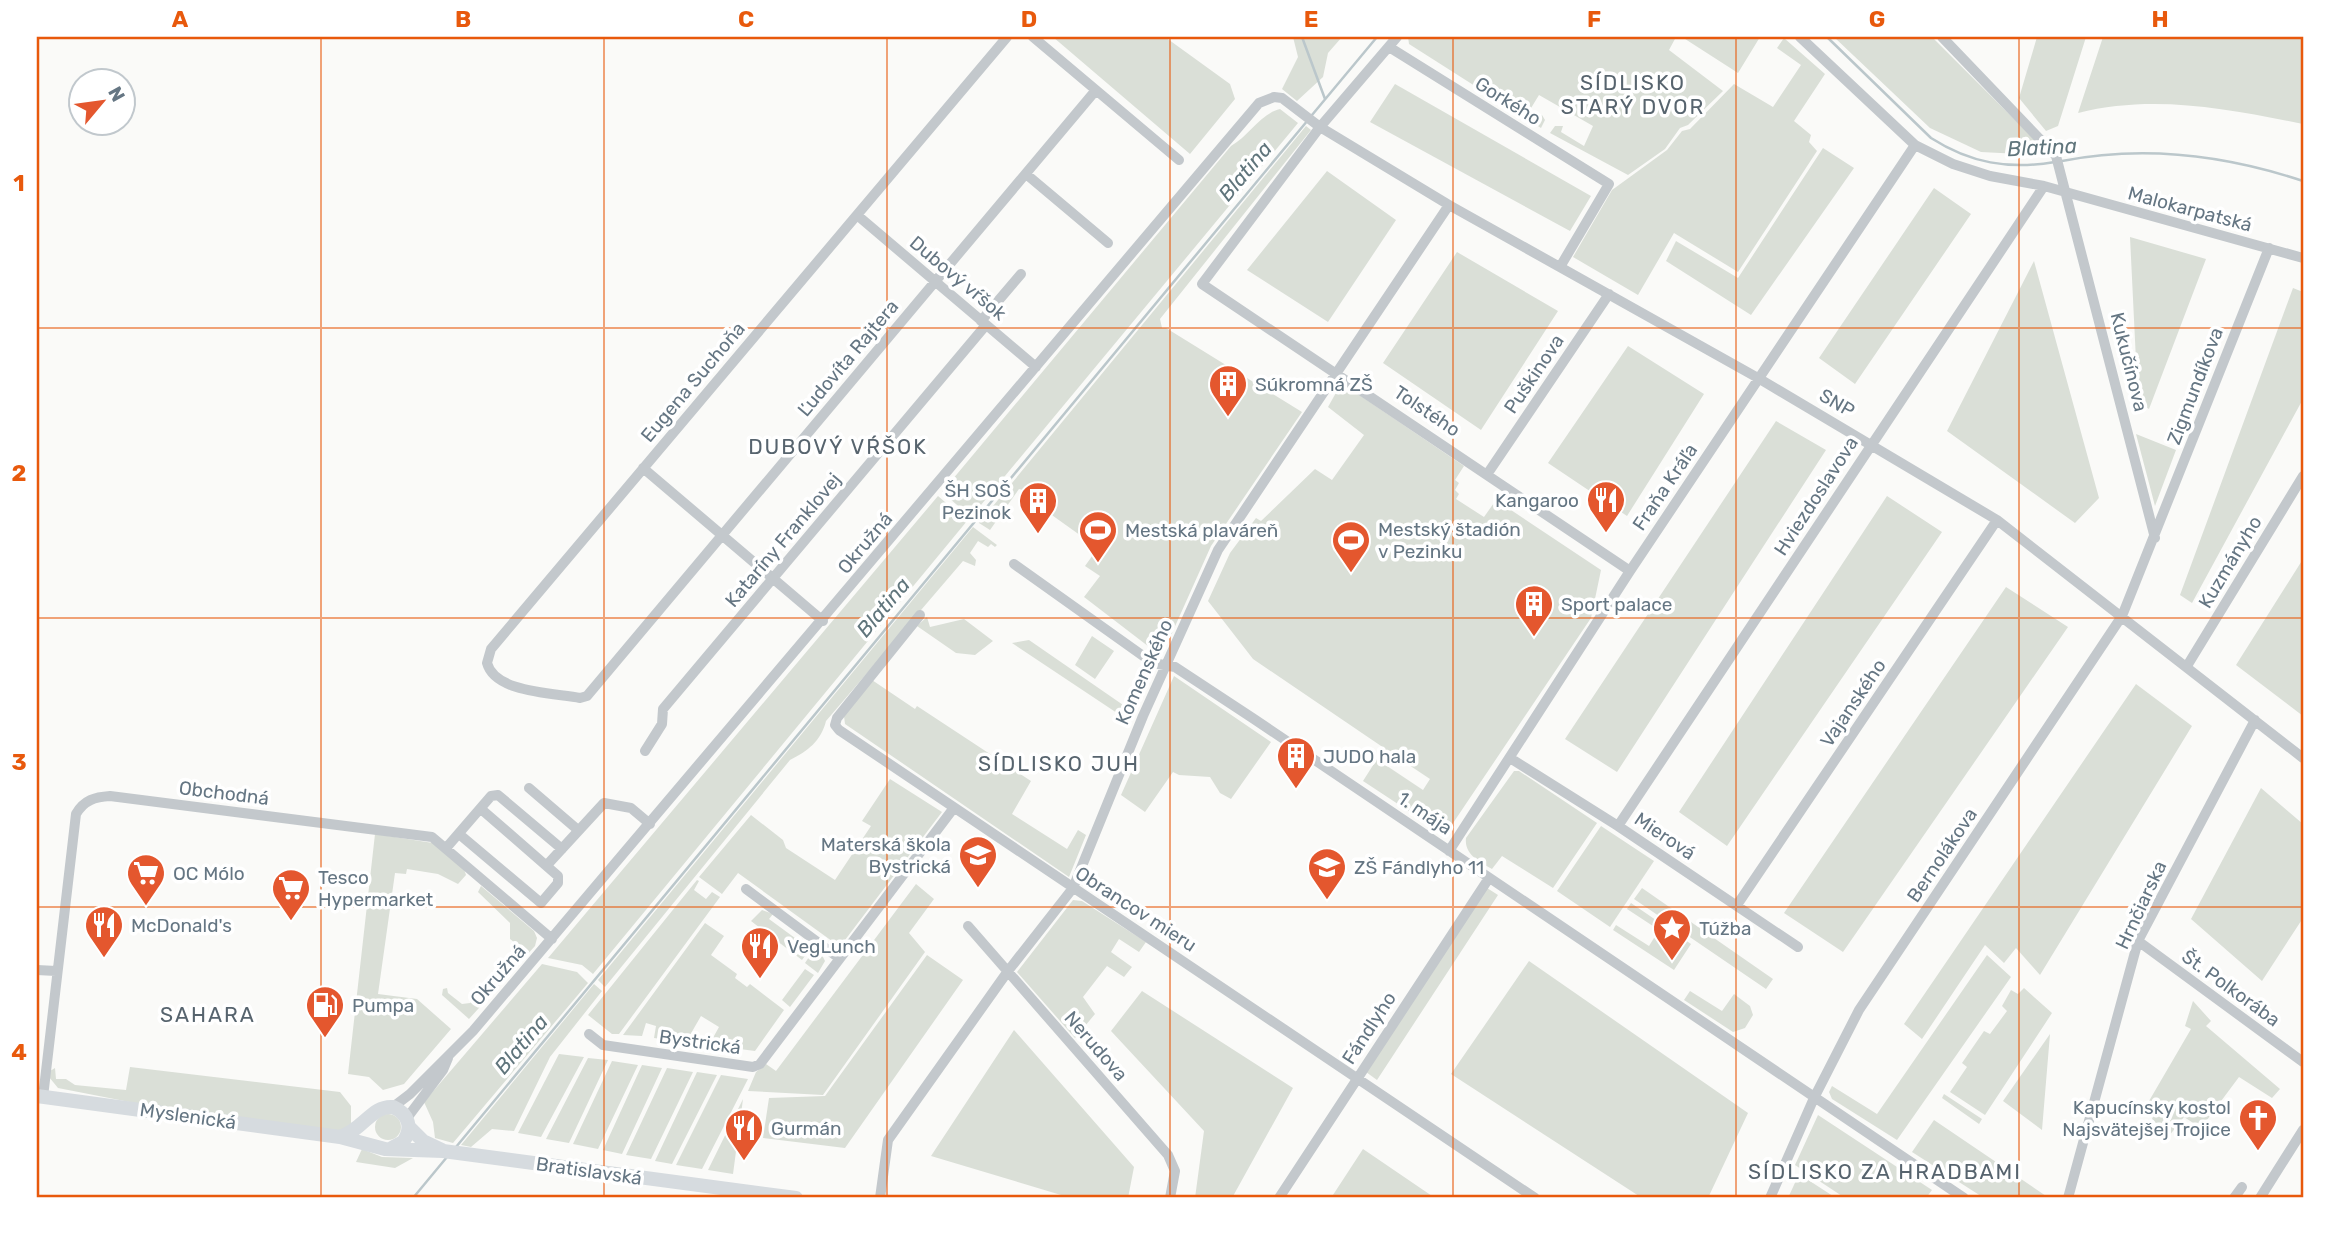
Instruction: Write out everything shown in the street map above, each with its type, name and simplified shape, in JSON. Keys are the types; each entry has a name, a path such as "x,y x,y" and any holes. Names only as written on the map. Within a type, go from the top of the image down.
{"main road":[{"name":"Myslenická","path":"40,1097 340,1137 376,1145"},
{"path":"340,1137 356,1131 376,1110 393,1107 423,1141 443,1151"},
{"path":"368,1120 368,1136 376,1145 392,1148 403,1142 408,1123"},
{"name":"Bratislavská","path":"392,1148 443,1151 796,1198"}],"street":[{"name":"Eugena Suchoňa","path":"590,693 580,698 506,685 491,674 487,656 1007,37"},
{"path":"1033,37 1179,160"},
{"path":"1317,125 1397,37"},
{"name":"Malokarpatská","path":"1800,37 1914,145 1953,164 1990,176 2044,186 2068,195 2303,258"},
{"name":"Kukučínova","path":"1941,37 2056,156 2155,538"},
{"name":"Gorkého","path":"1389,47 1609,184 1560,267"},
{"name":"Ľudovíta Rajtera","path":"590,693 1096,90"},
{"name":"Okružná","path":"393,1107 448,1058 552,939 1259,103 1266,99 1282,98 1317,125"},
{"name":"SNP","path":"1317,125 1449,205 1871,443 1997,520 2303,758"},
{"name":"Tolstého","path":"1317,125 1202,284 1488,473 1630,571"},
{"name":"Fraňa Kráľa","path":"1449,850 1630,571 1914,145"},
{"path":"1026,174 1108,243"},
{"name":"Hviezdoslavova","path":"1618,826 2044,186"},
{"name":"Komenského","path":"880,1198 888,1140 1009,971 1073,888 1143,716 1168,667 1218,550 1449,205"},
{"name":"Dubový vŕšok","path":"857,215 1036,367"},
{"name":"Zigmundíkova","path":"2155,538 2269,248"},
{"name":"Kataríny Franklovej","path":"645,751 662,724 663,709 774,579 1021,274"},
{"name":"Puškinova","path":"1488,473 1609,294"},
{"path":"643,468 823,621"},
{"name":"Kuzmányho","path":"2187,666 2303,475"},
{"name":"Vajanského","path":"1737,905 1997,520"},
{"name":"Bernolákova","path":"1769,1198 1814,1098 1859,1010 2122,616 2155,538"},
{"name":"1. mája","path":"1014,564 1153,663 1175,667 1237,707 1964,1198"},
{"name":"Obrancov mieru","path":"920,615 837,718 835,725 953,809 1358,1077 1535,1198"},
{"name":"Hrnčiarska","path":"2068,1198 2138,941 2255,720"},
{"name":"Mierová","path":"1510,758 1618,826 1798,947"},
{"path":"529,788 578,830"},
{"path":"447,847 491,796 500,795 562,849"},
{"name":"Obchodná","path":"40,1097 76,814 80,807 95,797 110,796 421,834 447,847 552,939"},
{"path":"547,865 600,807 609,803 631,808 650,824"},
{"name":"Bystrická","path":"589,1034 603,1045 753,1067 766,1058 953,809"},
{"path":"458,834 541,903 559,881 558,876 481,810"},
{"name":"Fándlyho","path":"1279,1198 1489,878"},
{"path":"509,901 522,886"},
{"path":"746,889 839,958"},
{"name":"Nerudova","path":"968,926 1168,1155 1175,1171 1170,1198"},
{"name":"Št. Polkorába","path":"2138,941 2303,1062"},
{"path":"37,970 56,971"},
{"name":"Okružná","path":"408,1123 448,1058"},
{"path":"2260,1198 2302,1135"},
{"path":"2234,1198 2242,1187"}],"shaded area":[{"path":"1053,37 1165,37 1230,84 1235,99 1190,154"},
{"path":"1293,37 1342,37 1328,53 1323,77 1297,101 1282,89 1298,57"},
{"path":"1408,37 1676,37 1669,50 1723,91 1688,125 1680,128 1665,149 1628,175 1550,133 1555,126 1563,126 1561,132 1584,146 1593,126 1539,95 1528,113 1538,119 1542,115 1545,120 1541,128 1409,44"},
{"path":"1682,37 1760,37 1738,73"},
{"path":"1834,37 1932,37 2041,146 2041,155 1981,152 1930,128"},
{"path":"2037,37 2086,37 2058,126 2046,131 2019,98"},
{"path":"2103,37 2303,37 2303,124 2219,109 2163,104 2106,107 2078,113"},
{"path":"1784,38 1825,74 1794,121 1811,135 1809,142 1817,151 1738,272 1674,233 1638,295 1573,257 1612,190 1667,150 1682,131 1690,129 1734,84 1773,107 1801,65 1777,48"},
{"path":"1395,84 1591,196 1570,231 1370,122"},
{"path":"1280,109 1298,123 971,517 942,492 1231,146 1266,115"},
{"path":"1306,126 1311,130 1160,319 1162,328 1302,412 1211,546 1172,633 1157,653 1084,597 1100,576 1085,566 1095,552 1091,543 1021,493 1023,490 1019,489 990,530 979,523"},
{"path":"1823,148 1854,168 1751,315 1666,261 1676,241 1738,278"},
{"path":"1327,171 1396,220 1328,322 1247,270"},
{"path":"1934,188 1971,214 1855,384 1819,358"},
{"path":"2130,237 2206,259 2149,409 2138,402"},
{"path":"1457,252 1558,311 1481,430 1383,363"},
{"path":"2034,261 2099,498 2075,523 1947,431"},
{"path":"2293,288 2303,292 2303,399 2192,603 2180,595"},
{"path":"1628,346 1704,394 1627,516 1548,463"},
{"path":"1346,386 1464,466 1455,480 1459,483 1455,490 1459,494 1456,499 1484,517 1496,500 1601,570 1591,618 1445,835 1363,781 1384,748 1253,659 1208,601 1230,553 1256,518 1261,521 1315,469 1332,480 1364,435 1328,407 1337,391","holes":["1391,753 1430,779 1423,790 1384,764"]},
{"path":"1776,421 1826,450 1617,772 1565,739"},
{"path":"2136,434 2176,450 2155,506"},
{"path":"938,496 967,521 593,974 582,965 548,958"},
{"path":"1887,496 1942,532 1727,846 1679,812"},
{"path":"973,527 997,545 995,547 991,544 988,547 978,541 970,553 976,560 975,566 963,561 826,721 817,740 790,760 605,987 598,980"},
{"path":"2303,559 2303,716 2236,665"},
{"path":"2006,587 2068,627 1843,952 1784,913"},
{"path":"927,617 930,627 964,619 993,641 975,655 956,653 917,626"},
{"path":"1092,636 1114,651 1095,679 1075,665"},
{"path":"1029,640 1126,707 1129,721 1012,643"},
{"path":"1174,676 1271,742 1231,799 1220,793 1210,777 1179,775 1173,772 1145,812 1121,795"},
{"path":"872,680 915,709 917,706 1031,781 1012,814 1067,849 1078,830 1086,835 1069,877 845,724 844,716"},
{"path":"2136,684 2192,726 2040,975 2016,948 2004,963 1985,945 1922,1039 1904,1024"},
{"path":"1514,771 1519,771 1597,823 1553,888 1502,856 1492,869 1474,857 1466,844 1466,838"},
{"path":"890,779 942,812 842,944 836,944 738,873 722,894 699,877 751,815 783,840 786,848 835,880 871,826 862,821"},
{"path":"2261,788 2303,824 2303,918 2262,981 2191,919"},
{"path":"1601,826 1654,861 1610,927 1557,891"},
{"path":"375,834 433,843 464,869 466,875 458,884 438,874 407,869 406,874 395,873 378,994 417,999 451,1029 404,1084 383,1090 369,1077 348,1074"},
{"path":"697,880 699,881 694,890 706,899 712,892 720,897 619,1034 612,1034 588,1015"},
{"path":"916,884 934,899 909,933 925,952 823,1095 748,1091 756,1072 766,1064 776,1071"},
{"path":"481,886 534,931 537,938 535,946 469,1019 442,995 443,989 447,988 448,993 462,1004 470,1003 519,946 510,939 510,923 478,892"},
{"path":"1487,888 1498,895 1377,1080 1366,1072"},
{"path":"1642,888 1773,979 1766,989 1634,899"},
{"path":"1073,900 1082,901 1146,942 1139,952 1119,939 1111,952 1132,967 1124,977 1107,966 1083,997 1095,1014 1075,1038 1017,972"},
{"path":"1631,903 1691,944 1674,970 1613,930 1616,925 1649,946 1659,930 1627,909"},
{"path":"762,910 773,914 769,919 810,949 802,960 751,921"},
{"path":"705,923 724,936 711,955 737,974 735,978 747,987 750,984 784,1010 755,1051 709,1045 719,1027 701,1016 686,1042 654,1038 656,1026 646,1023 642,1036 623,1035"},
{"path":"821,953 825,961 818,973 805,963 811,954 816,958"},
{"path":"927,955 963,980 845,1148 763,1138 769,1098 825,1096"},
{"path":"1987,955 2011,977 1897,1140 1832,1099 1829,1092 1832,1086 1877,1114"},
{"path":"1529,961 1748,1113 1708,1198 1642,1198 1451,1074"},
{"path":"542,964 577,972 588,983 453,1143 435,1138 433,1122 424,1102"},
{"path":"805,969 814,975 790,1007 782,1000"},
{"path":"594,984 602,991 550,1057 514,1131 492,1129 471,1147 461,1145"},
{"path":"2024,988 2052,1013 1985,1115 1950,1092 1967,1067 1962,1063 1984,1031 1990,1034 2007,1011 2002,1006 2011,990 2018,994"},
{"path":"1142,991 1293,1088 1232,1198 1195,1198 1204,1131 1111,1031"},
{"path":"1690,991 1722,1011 1734,994 1750,1006 1753,1015 1745,1028 1733,1032 1684,1000"},
{"path":"2193,1001 2211,1021 2206,1026 2280,1089 2272,1098 2239,1077 2201,1128 2184,1117 2169,1136 2152,1119 2160,1101 2147,1117 2142,1113 2191,1029 2185,1026"},
{"path":"1014,1030 1134,1167 1128,1198 1071,1198 931,1156"},
{"path":"2050,1034 2042,1130 2003,1101"},
{"path":"559,1054 584,1057 541,1137 518,1133"},
{"path":"588,1058 608,1060 569,1143 546,1139"},
{"path":"612,1061 638,1065 598,1149 573,1144"},
{"path":"642,1065 662,1068 622,1154 603,1150"},
{"path":"130,1067 340,1092 351,1106 351,1128 344,1132 150,1106 58,1088 49,1077 50,1071 55,1068 56,1079 66,1079 75,1085 126,1090"},
{"path":"667,1068 693,1072 651,1159 626,1155"},
{"path":"697,1072 717,1075 672,1164 655,1161"},
{"path":"721,1075 748,1079 702,1169 676,1165"},
{"path":"1944,1094 1982,1119 1979,1124 1942,1098"},
{"path":"743,1099 733,1174 708,1170"},
{"path":"388,1114 397,1118 401,1127 397,1136 388,1140 379,1136 375,1127 379,1118"},
{"path":"1818,1115 1932,1190 1926,1198 1845,1198 1795,1165"},
{"path":"1934,1120 2049,1198 1984,1198 1912,1152"},
{"path":"362,1149 382,1157 413,1158 395,1168 356,1162"},
{"path":"1363,1149 1435,1198 1331,1198"},
{"path":"1799,1174 1836,1198 1788,1198"}],"waterway":[{"path":"1302,37 1325,99"},
{"name":"Blatina","path":"1312,115 1377,37"},
{"name":"Blatina","path":"1827,37 1931,138 1946,147 1975,159 2006,165 2055,162"},
{"name":"Blatina","path":"456,1147 1308,120"},
{"name":"Blatina","path":"2062,161 2123,154 2184,155 2244,165 2303,181"},
{"name":"Blatina","path":"413,1198 447,1157"}],"place":[{"name":"Súkromná ZŠ","path":"1228,418"},
{"name":"Kangaroo","path":"1606,534"},
{"name":"ŠH SOŠ Pezinok","path":"1038,535"},
{"name":"Mestská plaváreň","path":"1098,564"},
{"name":"Mestský štadión v Pezinku","path":"1351,574"},
{"name":"Sport palace","path":"1534,638"},
{"name":"JUDO hala","path":"1296,790"},
{"name":"Materská škola Bystrická","path":"978,889"},
{"name":"ZŠ Fándlyho 11","path":"1327,901"},
{"name":"OC Mólo","path":"146,907"},
{"name":"Tesco Hypermarket","path":"291,922"},
{"name":"McDonald's","path":"104,959"},
{"name":"Túžba","path":"1672,962"},
{"name":"VegLunch","path":"760,980"},
{"name":"Pumpa","path":"325,1039"},
{"name":"Kapucínsky kostol Najsvätejšej Trojice","path":"2258,1152"},
{"name":"Gurmán","path":"744,1162"}],"district":[{"name":"SÍDLISKO STARÝ DVOR","path":"1633,94"},
{"name":"DUBOVÝ VŔŠOK","path":"838,446"},
{"name":"SÍDLISKO JUH","path":"1059,763"},
{"name":"SAHARA","path":"208,1014"},
{"name":"SÍDLISKO ZA HRADBAMI","path":"1885,1171"}]}
